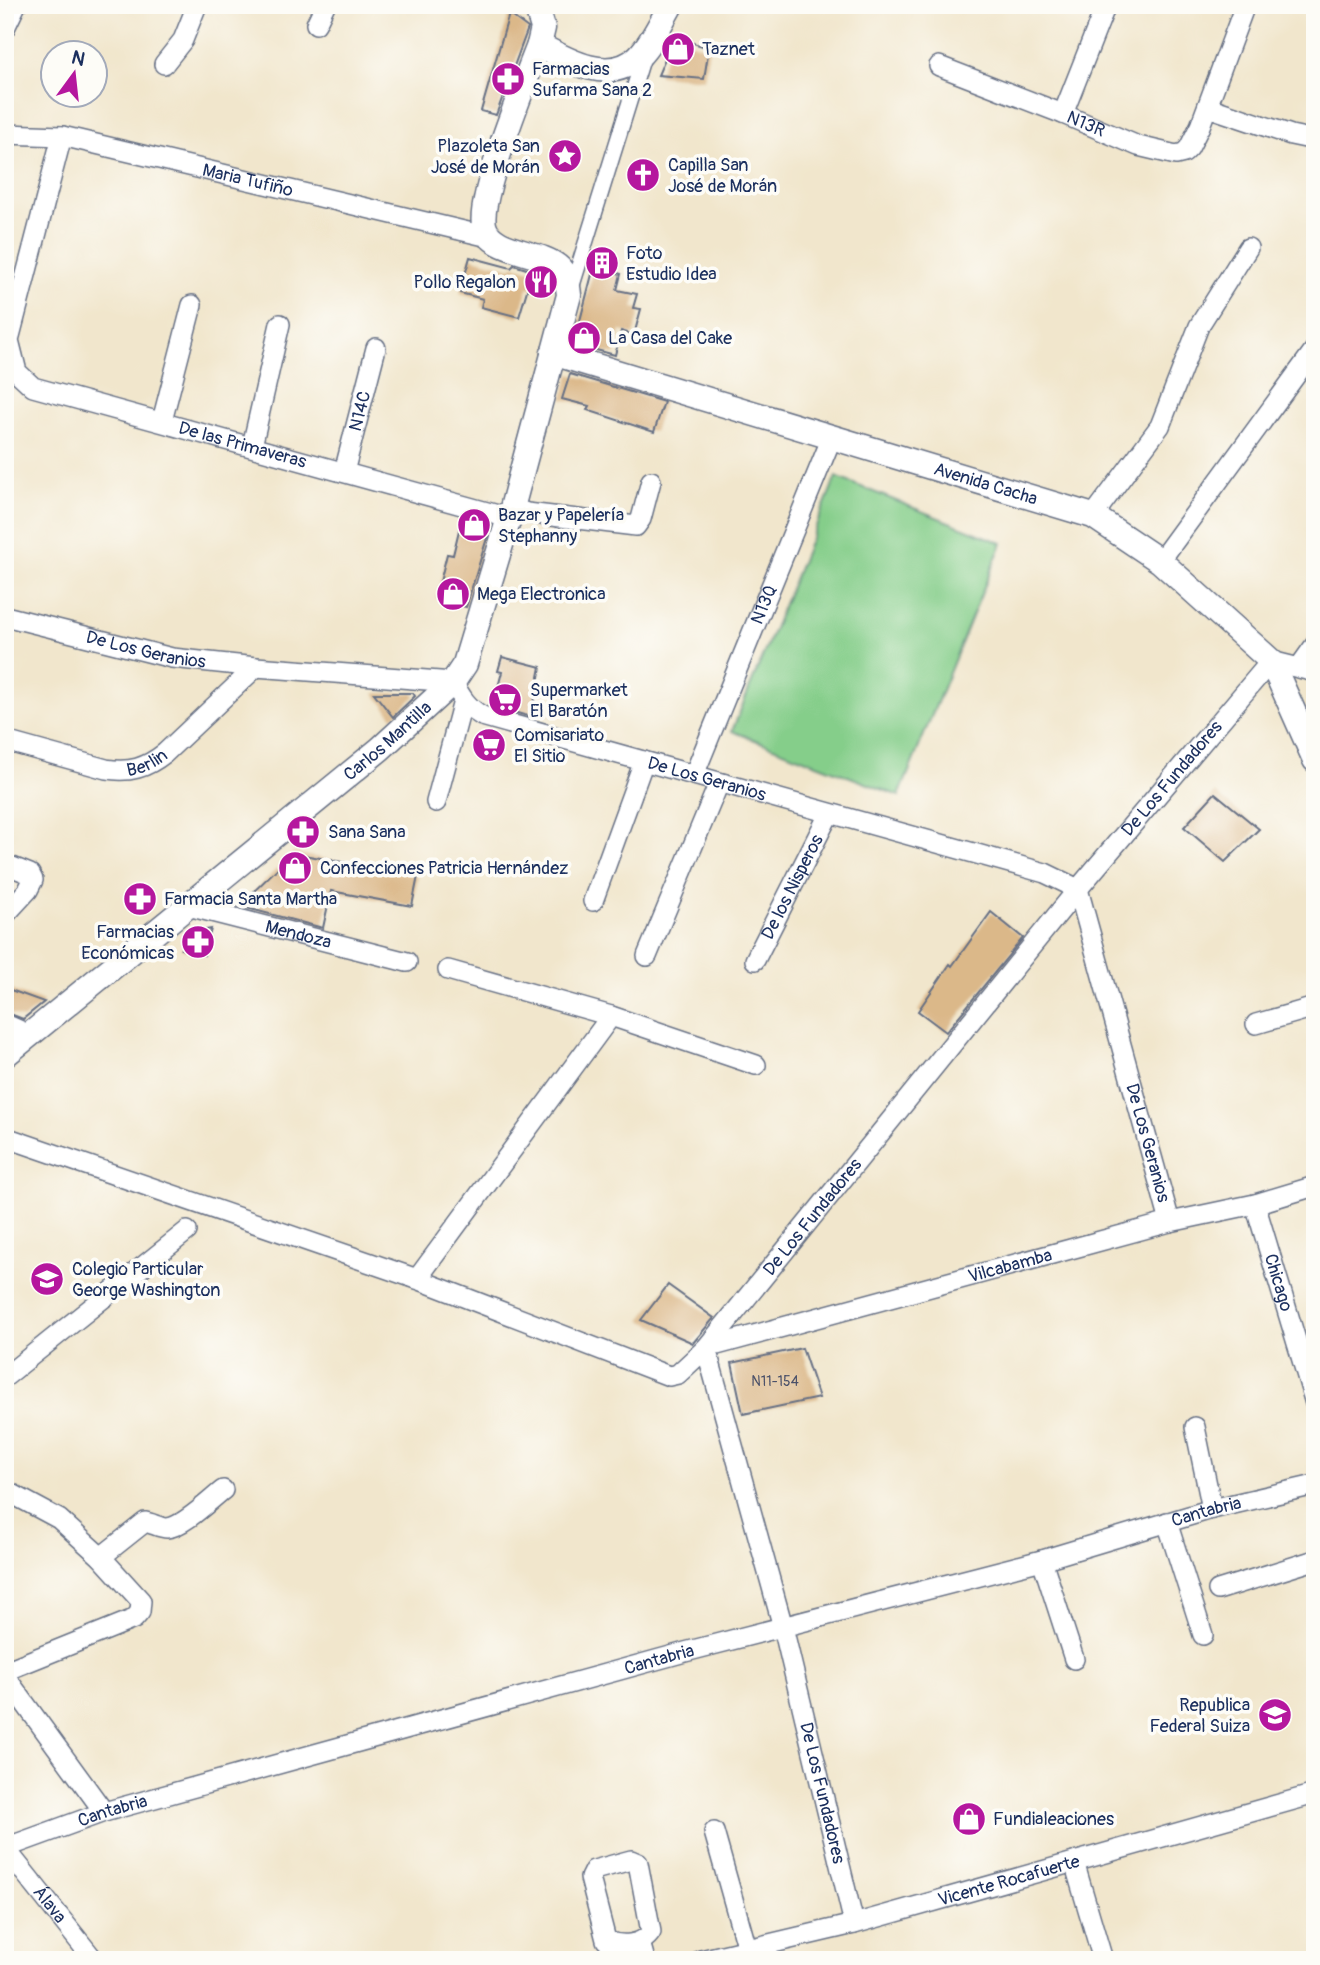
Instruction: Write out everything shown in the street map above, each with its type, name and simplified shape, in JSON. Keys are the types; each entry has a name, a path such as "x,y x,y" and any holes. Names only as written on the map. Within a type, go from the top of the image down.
{"street":[{"path":"5,29 16,5"},
{"path":"164,64 183,40 197,5"},
{"path":"316,24 325,5"},
{"path":"536,5 543,28 503,143 489,190 484,226 489,237 503,245 557,266 567,281 569,295"},
{"path":"539,45 580,64 606,71 624,67 633,62 648,45 671,5"},
{"path":"1063,114 1106,5"},
{"name":"N13R","path":"939,66 1138,146 1176,155 1189,148 1208,107 1245,5"},
{"path":"569,295 648,45"},
{"path":"1208,107 1291,135 1315,140"},
{"name":"Maria Tufiño","path":"5,134 62,136 489,237"},
{"path":"7,339 62,136"},
{"path":"1093,516 1160,426 1199,326 1248,248"},
{"name":"Carlos Mantilla","path":"5,1055 380,748 458,691 569,295"},
{"path":"162,421 192,304"},
{"path":"252,446 279,324"},
{"name":"De las Primaveras","path":"7,339 17,372 33,387 344,472 510,513 636,526 641,519 651,481"},
{"name":"N14C","path":"344,472 376,348"},
{"path":"1160,561 1315,349"},
{"name":"Avenida Cacha","path":"553,353 1093,516 1160,561 1271,661 1315,760"},
{"name":"N13Q","path":"694,775 832,437"},
{"name":"De Los Geranios","path":"5,617 172,658 458,691 471,710 482,716 1045,873 1078,889 1170,1222"},
{"path":"1271,661 1308,669 1315,645"},
{"name":"De Los Fundadores","path":"854,1924 783,1627 706,1348 1078,889 1271,661"},
{"name":"Berlin","path":"5,741 106,769 122,772 138,769 153,763 165,753 256,667"},
{"path":"436,802 458,691"},
{"path":"593,901 644,761"},
{"path":"647,956 719,783"},
{"name":"De los Nisperos","path":"755,960 829,814"},
{"path":"5,864 30,874 33,880 28,890 5,915"},
{"name":"Mendoza","path":"188,906 407,962"},
{"path":"447,970 611,1016 756,1065"},
{"path":"1256,1024 1315,1007"},
{"path":"417,1279 611,1016"},
{"path":"5,1024 30,1035"},
{"path":"5,1138 417,1279 669,1376 678,1374 706,1348"},
{"name":"Vilcabamba","path":"706,1348 1170,1222 1255,1204 1315,1186"},
{"name":"Chicago","path":"1255,1204 1315,1403"},
{"path":"5,1377 187,1231"},
{"path":"1195,1427 1212,1509"},
{"name":"Cantabria","path":"5,1848 104,1812 783,1627 1042,1560 1212,1509 1315,1485"},
{"path":"5,1490 59,1520 101,1557 141,1601 140,1612 134,1619 5,1673 104,1812"},
{"path":"101,1557 145,1522 165,1528 173,1526 223,1490"},
{"path":"1167,1522 1203,1635"},
{"path":"1042,1560 1074,1659"},
{"path":"1218,1590 1315,1560"},
{"name":"Vicente Rocafuerte","path":"701,1960 854,1924 1315,1794"},
{"path":"714,1832 747,1949"},
{"name":"Álava","path":"5,1848 94,1960"},
{"path":"1074,1862 1102,1960"}],"green space":[{"path":"836,477 1002,543 899,796 732,731"}],"building":[{"path":"509,14 528,28 496,115 481,111"},
{"path":"674,37 709,48 704,79 658,75"},
{"path":"597,255 609,259 606,270 621,274 617,290 637,294 633,308 641,309 634,335 621,331 615,355 574,344"},
{"path":"470,257 511,268 514,265 542,274 548,278 545,291 528,287 519,317 481,307 483,299 460,293"},
{"path":"570,374 664,402 654,432 587,410 589,406 562,399"},
{"path":"462,518 488,525 490,528 466,607 436,598 447,554 453,555"},
{"path":"502,657 541,667 531,717 493,706 502,672 498,671"},
{"path":"374,693 413,693 415,696 393,717"},
{"path":"1215,793 1259,829 1225,862 1184,827"},
{"path":"293,853 418,876 412,906 331,891 323,928 239,906"},
{"path":"991,912 1023,938 946,1032 918,1011 950,964 952,966"},
{"path":"211,929 204,955 181,949 196,932"},
{"path":"5,988 44,1002 23,1019 5,1012"},
{"path":"668,1285 714,1318 693,1343 641,1320"},
{"path":"802,1348 819,1398 743,1414 732,1363"}],"place":[{"name":"Taznet","path":"678,49"},
{"name":"Farmacias Sufarma Sana 2","path":"508,79"},
{"name":"Plazoleta San José de Morán","path":"565,156"},
{"name":"Capilla San José de Morán","path":"643,175"},
{"name":"Foto Estudio Idea","path":"602,263"},
{"name":"Pollo Regalon","path":"541,282"},
{"name":"La Casa del Cake","path":"584,338"},
{"name":"Bazar y Papelería Stephanny","path":"474,525"},
{"name":"Mega Electronica","path":"453,594"},
{"name":"Supermarket El Baratón","path":"505,700"},
{"name":"Comisariato El Sitio","path":"489,745"},
{"name":"Sana Sana","path":"303,832"},
{"name":"Confecciones Patricia Hernández","path":"295,868"},
{"name":"Farmacia Santa Martha","path":"140,899"},
{"name":"Farmacias Económicas","path":"198,942"},
{"name":"Colegio Particular George Washington","path":"47,1279"},
{"name":"Republica Federal Suiza","path":"1275,1715"},
{"name":"Fundialeaciones","path":"969,1819"}]}
